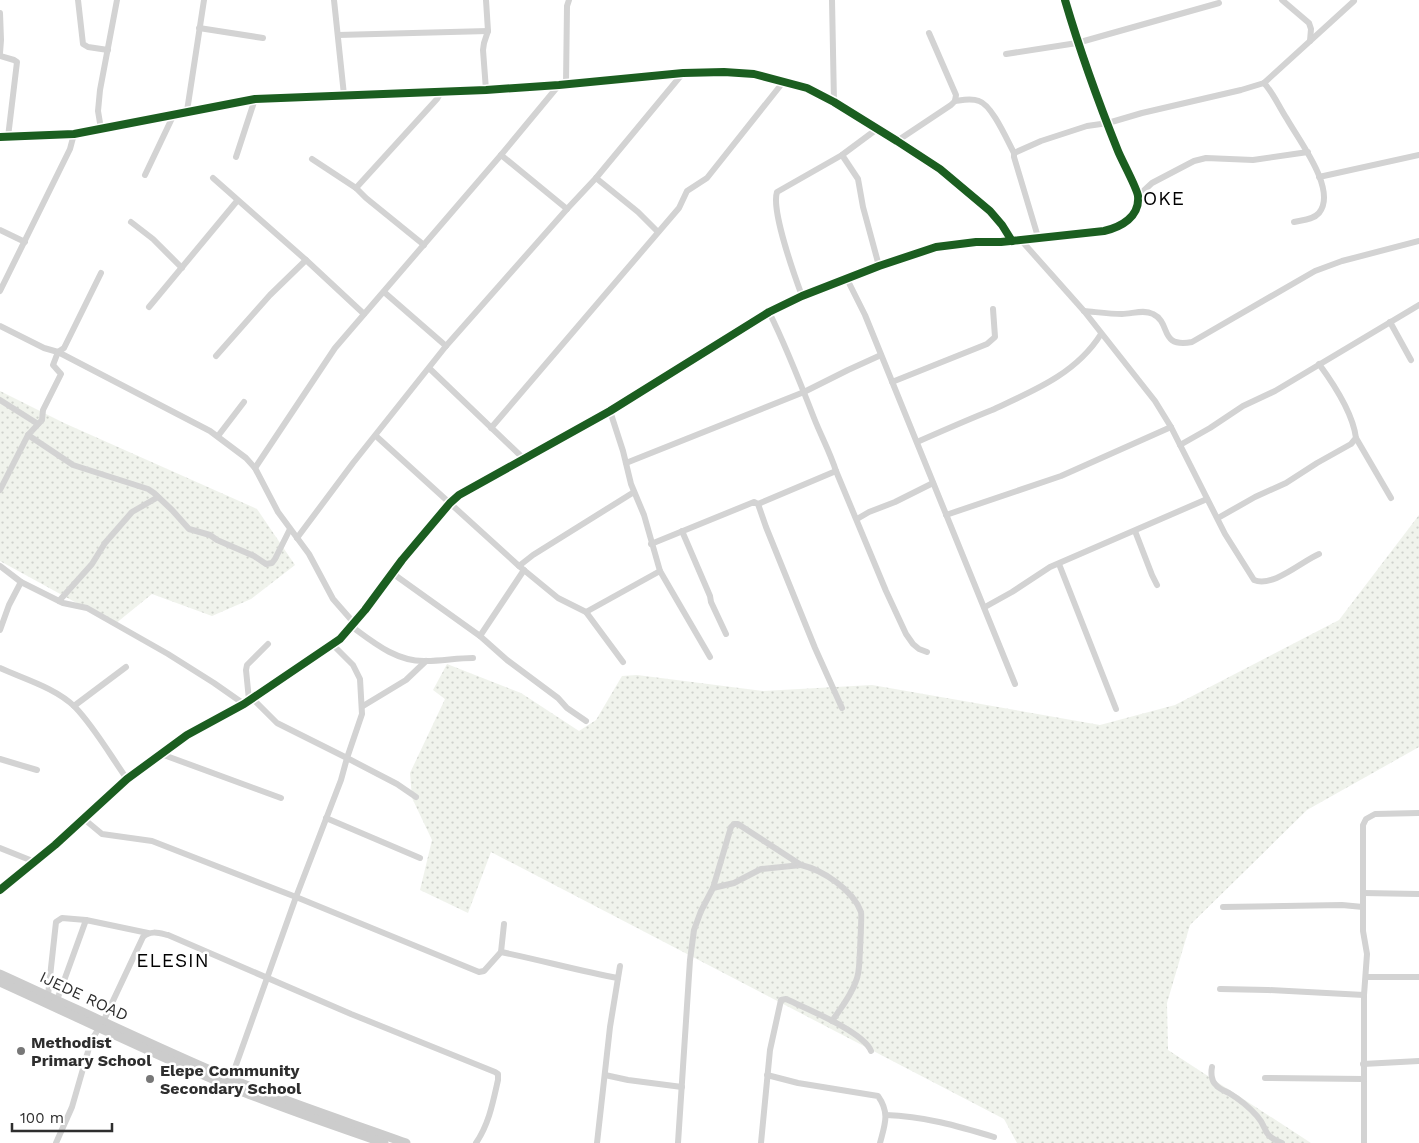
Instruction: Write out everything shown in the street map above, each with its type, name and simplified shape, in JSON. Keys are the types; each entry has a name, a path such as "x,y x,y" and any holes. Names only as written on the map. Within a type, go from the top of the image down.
{"main road":[{"name":"IJEDE ROAD","path":"0,974 57,1000 101,1025 231,1087 406,1143"},
{"name":"IJEDE ROAD","path":"0,982 232,1079 281,1102 384,1143"}],"street":[{"path":"78,0 83,44 88,47 108,50"},
{"path":"101,129 98,111 100,90 117,0"},
{"path":"187,111 204,0"},
{"path":"334,0 344,95"},
{"path":"486,0 488,31 483,50 486,90"},
{"path":"256,468 335,348 563,84 567,6 569,0"},
{"path":"832,0 834,102"},
{"path":"0,890 35,862 127,779 187,734 248,700 340,639 392,573 458,495 610,411 769,312 802,296 879,266 936,247 1104,231 1120,226 1131,218 1135,211 1138,196 1078,43 1065,0"},
{"path":"1282,0 1309,23 1311,28 1310,40"},
{"path":"1014,153 1041,140 1087,126 1108,123 1264,83 1354,1"},
{"path":"1006,54 1078,43 1219,3"},
{"path":"0,14 0,52"},
{"path":"199,28 263,38"},
{"path":"338,35 488,31"},
{"path":"897,141 951,106 955,101 956,95 930,33"},
{"path":"0,56 17,62 8,137"},
{"path":"0,137 74,134 255,99 486,90 683,73 724,72 754,74 807,88 834,102 897,141 940,169 990,210 1012,241"},
{"path":"297,538 353,463 446,346 596,178 683,73"},
{"path":"491,428 679,208 686,190 708,178 784,81"},
{"path":"1264,83 1275,97 1287,120 1308,152 1319,177 1323,192 1322,208 1318,215 1294,222"},
{"path":"356,188 437,100 441,92"},
{"path":"236,157 255,99"},
{"path":"955,101 970,99 980,101 988,107 1014,153 1038,237"},
{"path":"145,175 174,114"},
{"path":"802,296 785,248 775,197 777,192 842,155 877,129"},
{"path":"0,291 70,149 74,134"},
{"path":"1138,196 1152,183 1194,161 1206,158 1253,160 1308,152"},
{"path":"1319,177 1419,154"},
{"path":"501,155 567,209"},
{"path":"842,155 858,179 879,266"},
{"path":"312,159 356,188 424,246"},
{"path":"213,178 364,314"},
{"path":"596,178 638,212 658,232"},
{"path":"149,307 237,201"},
{"path":"131,222 153,239 182,268"},
{"path":"0,230 25,242"},
{"path":"1020,239 1084,311 1155,401 1171,427 1225,534 1254,580 1260,582 1270,580 1319,554"},
{"path":"1084,311 1122,314 1152,313 1158,317 1169,337 1175,342 1182,344 1192,342 1315,271 1342,261 1419,242"},
{"path":"216,356 265,299 306,260"},
{"path":"0,490 28,435 42,420 43,410 62,374 53,365 58,352 64,348 100,273"},
{"path":"847,279 882,355 1015,684"},
{"path":"384,292 446,346"},
{"path":"1180,445 1243,406 1275,390 1419,305"},
{"path":"892,382 987,344 994,337 993,309"},
{"path":"769,312 786,347 886,591 906,634 919,649 928,652"},
{"path":"1390,322 1412,360"},
{"path":"0,326 44,348 58,352 218,436 256,468 278,512 309,554 333,599 352,624 372,642 396,656 415,661 473,658"},
{"path":"917,442 1038,389 1084,357 1102,334"},
{"path":"626,463 804,392 882,355"},
{"path":"1319,364 1339,395 1353,424 1356,438 1391,498"},
{"path":"429,368 523,458"},
{"path":"0,400 38,424"},
{"path":"218,436 244,402"},
{"path":"610,411 660,571 710,657"},
{"path":"946,515 1061,476 1171,427"},
{"path":"28,435 73,465 148,490 158,497 189,528 210,535 254,556 266,564 272,563 275,559 290,529"},
{"path":"376,436 521,568 558,598 586,612 623,662"},
{"path":"1218,518 1255,497 1286,483 1351,444 1356,438"},
{"path":"651,544 754,502 758,504 836,471"},
{"path":"857,519 933,483"},
{"path":"480,636 521,568 533,555 634,492"},
{"path":"59,601 92,564 105,543 132,512 158,497"},
{"path":"985,607 1044,571 1207,499"},
{"path":"758,504 815,648 842,708"},
{"path":"682,531 726,634"},
{"path":"1135,531 1157,585"},
{"path":"1059,564 1116,710"},
{"path":"0,566 21,582 59,601 87,608 168,654 214,683 248,700 277,723 397,784 416,797"},
{"path":"586,612 660,571"},
{"path":"392,573 480,636 507,660 586,721"},
{"path":"0,630 9,605 21,582"},
{"path":"248,700 247,665 268,644"},
{"path":"232,1079 296,897 341,780 362,714 360,679 356,670 332,644"},
{"path":"363,706 406,680 426,661"},
{"path":"74,706 126,667"},
{"path":"0,668 50,690 74,706 88,722 127,779"},
{"path":"161,754 282,798"},
{"path":"0,758 37,770"},
{"path":"1364,1143 1364,995 1367,949 1363,931 1364,825 1366,819 1375,814 1419,813"},
{"path":"326,818 420,858"},
{"path":"84,819 102,834 152,841 296,897 479,972 484,970 501,952 504,924"},
{"path":"678,1143 690,960 694,930 705,902 713,888 731,827 734,824 738,824 801,865 822,874 855,901 861,914 857,981 832,1021"},
{"path":"0,848 35,862"},
{"path":"713,888 734,883 761,870 801,865"},
{"path":"1363,893 1419,894"},
{"path":"1223,907 1342,905 1363,907"},
{"path":"48,996 56,922 62,918 86,920 148,933 168,934 351,1014 495,1072 498,1080 490,1112 482,1135 476,1143"},
{"path":"57,1000 86,920"},
{"path":"56,1143 72,1107 91,1041 101,1025 143,937 148,933"},
{"path":"501,952 618,978"},
{"path":"597,1143 610,1027 620,966"},
{"path":"1366,977 1419,977"},
{"path":"1220,989 1364,995"},
{"path":"761,1143 770,1050 781,1000 786,999 832,1021 867,1043 872,1051"},
{"path":"1364,1064 1419,1061"},
{"path":"1212,1066 1213,1082 1258,1116 1264,1132 1272,1139 1282,1143"},
{"path":"767,1074 798,1083 878,1096 886,1109 880,1143"},
{"path":"606,1075 628,1080 682,1087"},
{"path":"1264,1078 1364,1079"},
{"path":"886,1115 909,1115 957,1125 994,1137"}],"shaded area":[{"path":"0,391 64,423 257,509 295,565 251,599 212,616 152,594 115,624 0,561"},
{"path":"1419,515 1419,747 1307,810 1190,925 1167,1003 1168,1050 1311,1143 1017,1143 1004,1119 491,852 468,913 420,890 432,840 412,798 410,773 445,699 433,690 447,664 521,693 579,731 596,720 622,676 637,675 763,691 872,685 1100,725 1175,705 1339,620"}],"cycle path":[{"path":"0,890 55,845 127,779 187,735 244,704 340,639 365,610 402,560 459,495 610,411 769,312 802,296 879,266 936,247 1104,231 1117,227 1128,220 1136,210 1138,203 1137,192 1103,113 1065,0"},
{"path":"0,137 74,134 255,99 486,90 683,73 724,72 754,74 807,88 834,102 897,141 940,169 990,211 1012,241"}],"place":[{"name":"Methodist Primary School","path":"21,1051"},
{"name":"Elepe Community Secondary School","path":"150,1079"}],"district":[{"name":"OKE","path":"1164,198"},
{"name":"ELESIN","path":"173,960"}]}
